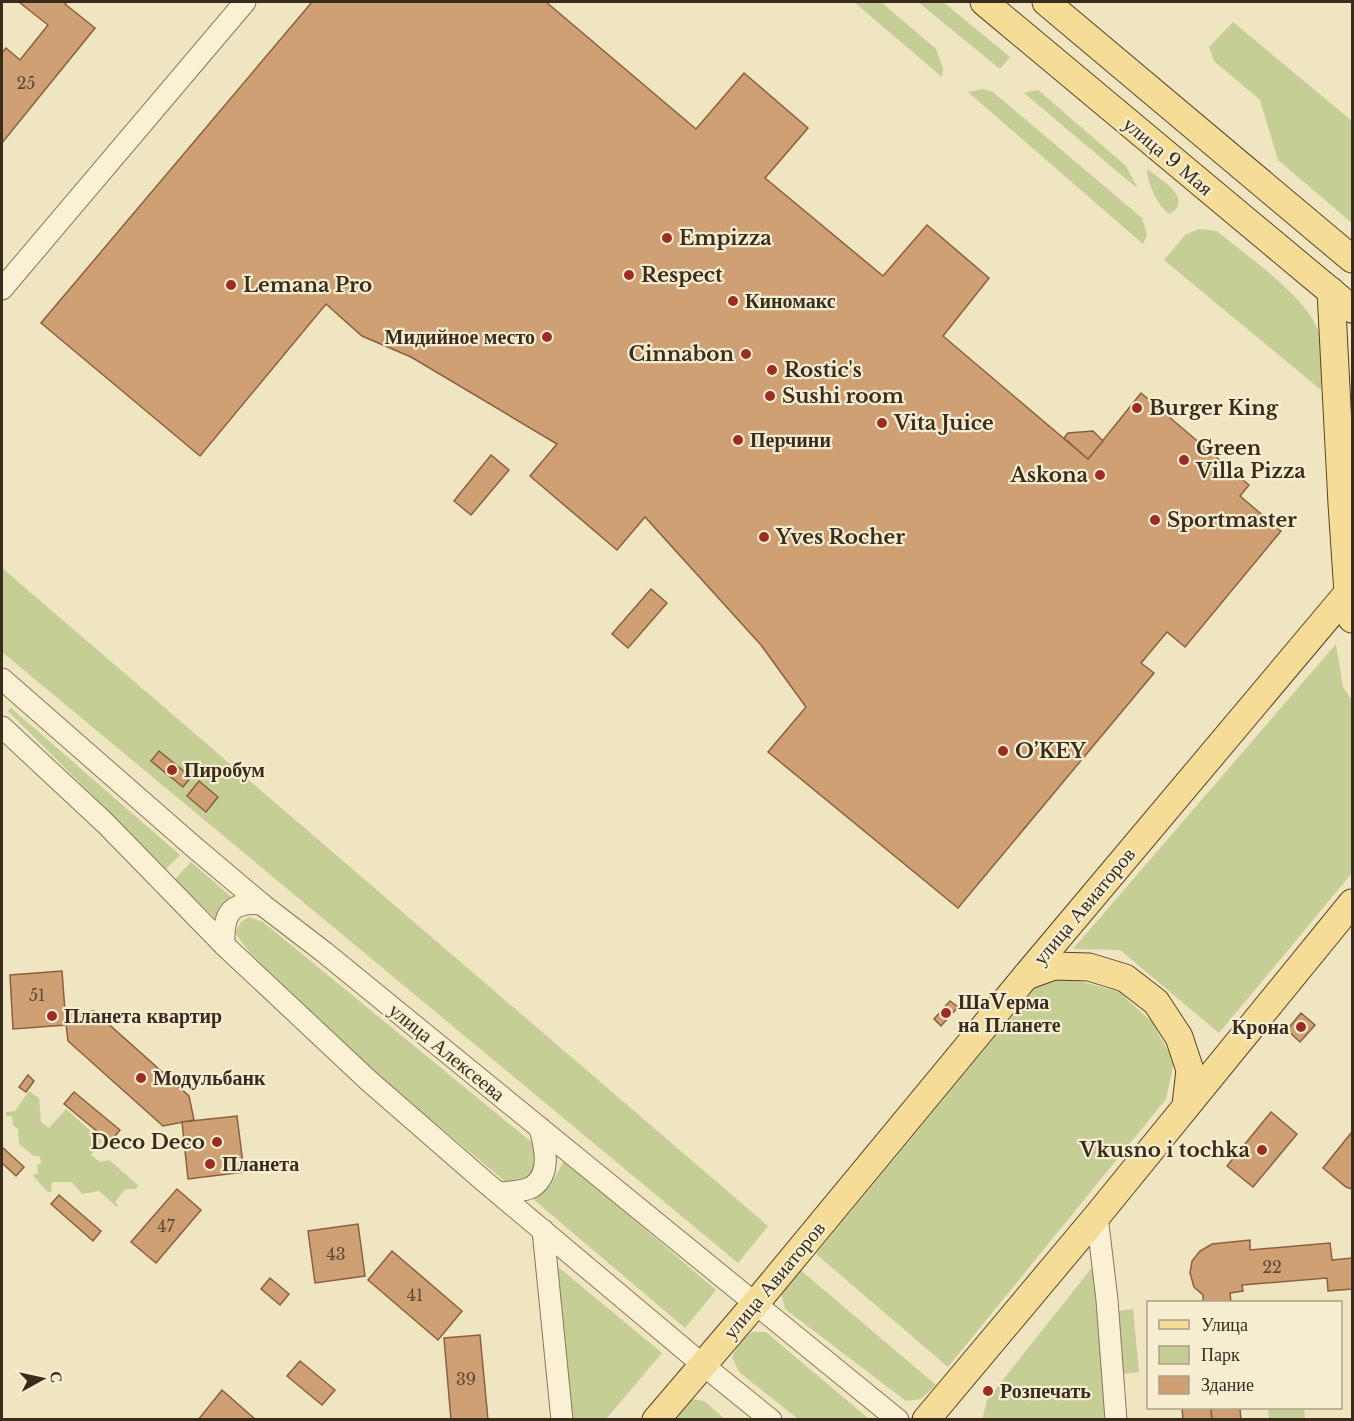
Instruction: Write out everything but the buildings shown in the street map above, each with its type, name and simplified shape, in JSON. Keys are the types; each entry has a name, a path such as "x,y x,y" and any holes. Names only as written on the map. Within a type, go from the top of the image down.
{"main road":[{"name":"улица 9 Мая","path":"984,2 1353,309"},
{"name":"улица 9 Мая","path":"1046,2 1353,259"},
{"path":"1331,291 1351,600"},
{"name":"улица Авиаторов","path":"656,1419 755,1304 1026,976 1351,600"},
{"path":"926,1419 1097,1216 1353,903"},
{"path":"1026,976 1054,966 1089,967 1125,978 1156,1002 1179,1037 1190,1070 1186,1105"}],"street":[{"path":"2,289 245,2"},
{"name":"улица Алексеева","path":"2,678 262,904 898,1419"},
{"path":"2,727 105,824 224,945 369,1081 703,1365 771,1419"},
{"path":"224,945 225,918 233,908 247,903 262,904"},
{"path":"499,1192 522,1190 533,1186 539,1178 546,1166 540,1128"},
{"path":"1097,1216 1107,1300 1116,1419"},
{"path":"543,1230 562,1419"}],"green space":[{"path":"854,2 881,2 936,49 943,68 942,77"},
{"path":"918,2 943,2 1010,57 1000,69"},
{"path":"1233,22 1352,121 1352,223 1278,160 1260,100 1214,61 1209,47"},
{"path":"983,89 993,92 1142,218 1147,235 1143,244 968,92"},
{"path":"1038,90 1126,166 1138,189 1024,93"},
{"path":"1147,169 1167,184 1177,196 1179,202 1177,208 1170,214 1161,206 1154,194"},
{"path":"1199,229 1217,231 1276,278 1304,307 1319,334 1321,390 1164,260 1185,235"},
{"path":"2,568 768,1226 738,1263 2,652"},
{"path":"1336,644 1343,687 1352,700 1352,873 1219,1033 1120,950 1073,949"},
{"path":"11,708 180,855 166,869 8,711"},
{"path":"191,862 236,901 218,921 175,879"},
{"path":"249,917 263,922 535,1145 536,1174 522,1183 507,1183 382,1079 250,953 235,933 241,922"},
{"path":"1048,980 1074,980 1118,991 1152,1022 1174,1061 1166,1099 948,1367 816,1254 1037,986"},
{"path":"29,1091 39,1098 41,1122 49,1128 66,1109 102,1141 91,1155 100,1162 109,1160 138,1185 136,1189 125,1189 115,1202 117,1207 99,1191 82,1194 72,1182 52,1182 51,1192 48,1192 34,1177 34,1174 38,1174 37,1164 41,1164 40,1156 34,1156 19,1144 18,1129 13,1125 12,1116 6,1116 6,1112 15,1111"},
{"path":"564,1160 716,1290 685,1328 533,1199 551,1185"},
{"path":"1094,1265 1105,1419 982,1420 987,1400"},
{"path":"557,1266 662,1353 606,1419 573,1419"},
{"path":"798,1268 936,1385 921,1399 906,1401 785,1309 780,1288"},
{"path":"1133,1309 1139,1372 1123,1374 1118,1311"},
{"path":"752,1332 766,1332 869,1419 798,1419 739,1372 732,1357 739,1343"},
{"path":"692,1399 704,1401 725,1419 675,1419"},
{"path":"1268,1409 1304,1409 1305,1419 1269,1419"}],"place":[{"name":"Empizza","path":"667,238"},
{"name":"Respect","path":"629,275"},
{"name":"Lemana Pro","path":"231,285"},
{"name":"Киномакс","path":"733,301"},
{"name":"Мидийное место","path":"547,337"},
{"name":"Cinnabon","path":"746,354"},
{"name":"Rostic's","path":"772,370"},
{"name":"Sushi room","path":"770,396"},
{"name":"Burger King","path":"1137,408"},
{"name":"Vita Juice","path":"882,423"},
{"name":"Перчини","path":"738,440"},
{"name":"Green Villa Pizza","path":"1184,460"},
{"name":"Askona","path":"1100,475"},
{"name":"Sportmaster","path":"1155,520"},
{"name":"Yves Rocher","path":"764,537"},
{"name":"O’KEY","path":"1003,751"},
{"name":"Пиробум","path":"172,770"},
{"name":"ШаVерма на Планете","path":"946,1013"},
{"name":"Планета квартир","path":"52,1016"},
{"name":"Крона","path":"1301,1027"},
{"name":"Модульбанк","path":"141,1078"},
{"name":"Deco Deco","path":"217,1142"},
{"name":"Vkusno i tochka","path":"1262,1150"},
{"name":"Планета","path":"210,1164"},
{"name":"Розпечать","path":"988,1391"}]}
